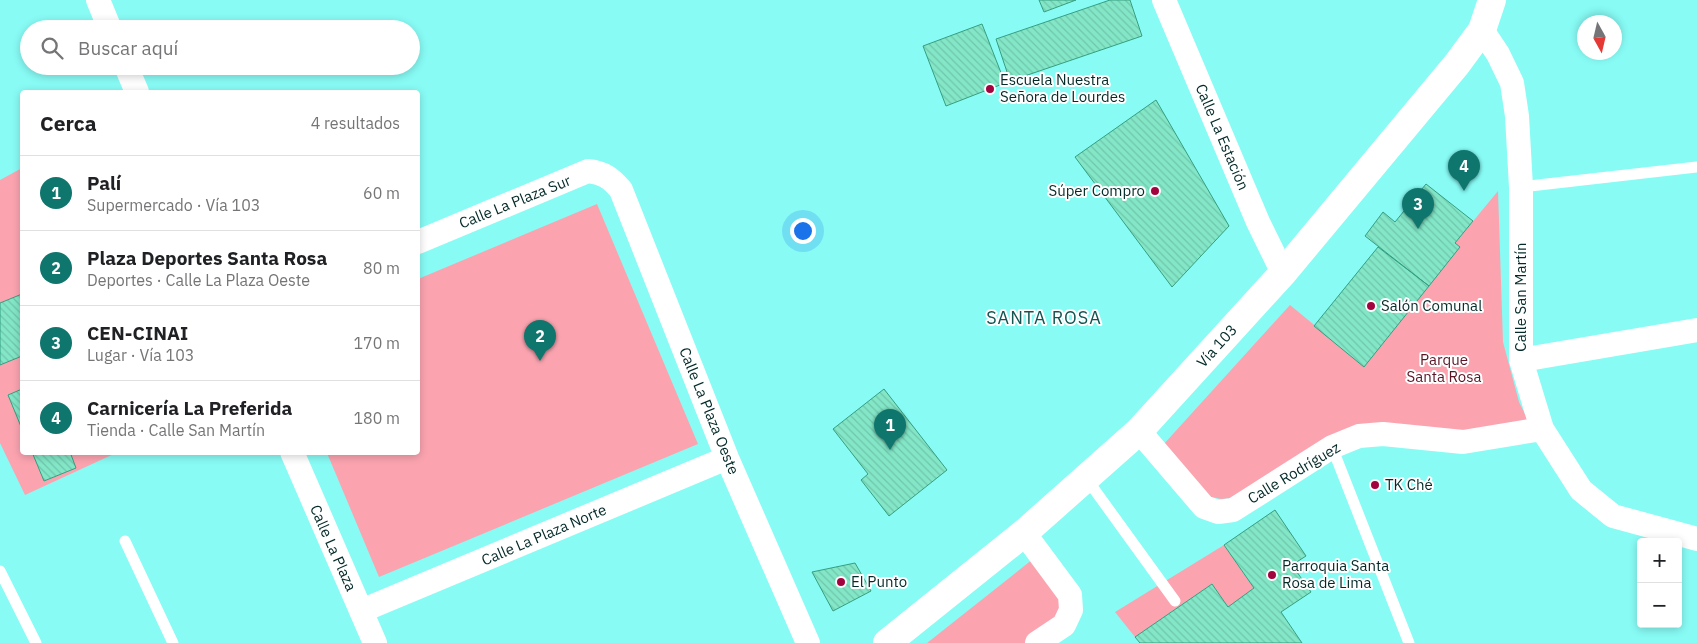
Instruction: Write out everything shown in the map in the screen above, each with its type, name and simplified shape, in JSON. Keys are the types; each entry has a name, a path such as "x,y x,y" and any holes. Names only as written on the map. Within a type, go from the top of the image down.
{"main road":[{"name":"Vía 103","path":"887,643 1024,533 1139,431 1283,273 1451,71 1482,30 1492,0"}],"street":[{"path":"98,0 106,20"},
{"name":"Calle La Estación","path":"1164,0 1258,222 1283,273"},
{"name":"Calle San Martín","path":"1482,30 1498,54 1512,83 1518,116 1521,187 1521,360 1542,429 1581,490 1613,516 1697,539"},
{"path":"130,75 136,90"},
{"name":"Calle La Plaza Sur","path":"420,241 588,171 602,173 612,179"},
{"name":"Calle La Plaza Oeste","path":"612,179 621,190 727,458 808,643"},
{"path":"1521,360 1697,330"},
{"name":"Calle Rodríguez","path":"1139,431 1204,506 1218,512 1233,510 1332,447 1358,436 1383,434 1463,442 1542,429"},
{"name":"Calle La Plaza","path":"293,455 375,643"},
{"name":"Calle La Plaza Norte","path":"361,611 727,458"},
{"path":"1024,533 1070,595 1071,610 1064,625 1038,643"}],"lane":[{"path":"1521,187 1697,167"},
{"path":"1332,447 1409,643"},
{"path":"1086,478 1175,601"},
{"path":"125,541 173,643"},
{"path":"0,571 36,643"}],"green space":[{"path":"20,169 20,455 112,455 25,495 0,443 0,180"},
{"name":"Parque Santa Rosa","path":"1498,191 1503,342 1519,402 1529,422 1473,435 1386,426 1233,498 1221,499 1207,496 1163,445 1290,305 1364,366 1460,247 1455,243"},
{"path":"597,204 698,444 379,577 328,455 420,455 420,278"},
{"path":"1224,545 1254,588 1228,607 1212,584 1135,637 1115,612"},
{"path":"1033,559 1053,586 1059,602 1059,610 1056,617 1042,631 1026,643 927,643"}],"building":[{"path":"1039,0 1076,0 1044,12"},
{"path":"1110,0 1130,0 1142,36 1010,81 996,39"},
{"path":"982,24 1005,83 946,106 923,46"},
{"name":"Súper Compro","path":"1156,100 1229,226 1172,287 1075,157"},
{"path":"1426,184 1473,221 1455,243 1460,247 1429,286 1365,236 1383,212 1395,222"},
{"name":"Salón Comunal","path":"1378,247 1429,286 1364,367 1314,326"},
{"path":"20,295 20,357 0,365 0,303"},
{"path":"884,389 947,470 889,516 861,480 868,474 833,429"},
{"path":"20,390 20,424 8,395"},
{"path":"33,455 71,455 76,468 44,481"},
{"name":"Parroquia Santa Rosa de Lima","path":"1275,510 1306,556 1292,565 1311,592 1281,612 1302,643 1140,643 1135,637 1212,584 1228,607 1254,588 1224,545"},
{"name":"El Punto","path":"855,563 871,591 833,611 812,572"}],"place":[{"name":"Escuela Nuestra Señora de Lourdes","path":"990,89"},
{"name":"Súper Compro","path":"1155,191"},
{"name":"Carnicería La Preferida","path":"1464,191"},
{"name":"CEN-CINAI","path":"1418,229"},
{"name":"Salón Comunal","path":"1371,306"},
{"name":"Plaza Deportes Santa Rosa","path":"540,361"},
{"name":"Palí","path":"890,450"},
{"name":"TK Ché","path":"1375,485"},
{"name":"Parroquia Santa Rosa de Lima","path":"1272,575"},
{"name":"El Punto","path":"841,582"}],"district":[{"name":"SANTA ROSA","path":"1044,318"}]}
